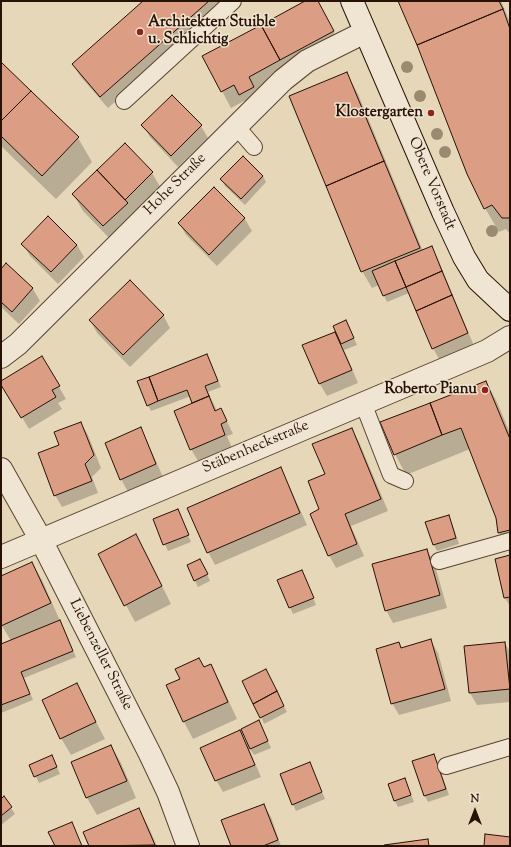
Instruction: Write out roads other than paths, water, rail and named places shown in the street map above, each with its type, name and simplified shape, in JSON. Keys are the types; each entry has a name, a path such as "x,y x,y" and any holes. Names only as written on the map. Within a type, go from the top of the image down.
{"street":[{"name":"Obere Vorstadt","path":"352,1 400,109 443,212 464,257 478,280 510,310"},
{"name":"Hohe Straße","path":"1,357 18,344 294,70 307,61 365,32"},
{"name":"Stäbenheckstraße","path":"1,557 487,351 510,337"},
{"name":"Liebenzeller Straße","path":"1,469 41,540 150,754 168,792 188,846"}],"lane":[{"path":"124,101 233,1"},
{"path":"236,126 254,148"},
{"path":"363,403 391,475 406,481"},
{"path":"439,561 510,542"},
{"path":"446,766 510,747"}],"place":[{"name":"Architekten Stuible u. Schlichtig","path":"140,32"},
{"name":"Klostergarten","path":"431,113"},
{"name":"Roberto Pianu","path":"485,390"}]}
